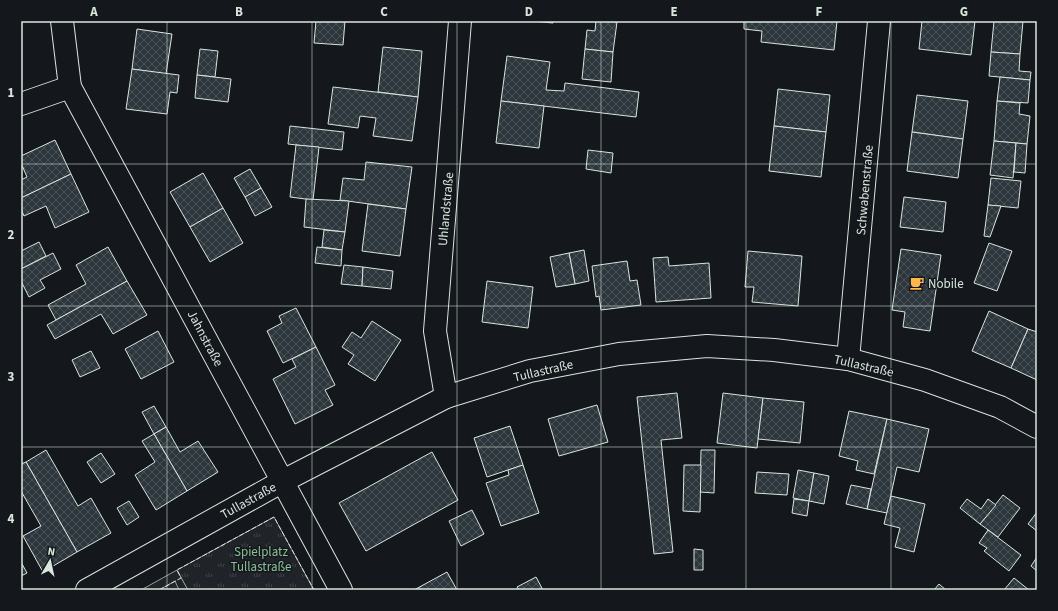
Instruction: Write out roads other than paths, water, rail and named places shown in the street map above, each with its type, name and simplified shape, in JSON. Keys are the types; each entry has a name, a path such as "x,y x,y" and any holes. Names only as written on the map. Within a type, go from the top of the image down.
{"street":[{"path":"21,104 70,87 62,21"},
{"name":"Uhlandstraße","path":"446,397 435,331 460,21"},
{"name":"Schwabenstraße","path":"848,359 879,21"},
{"name":"Jahnstraße","path":"70,87 341,590"},
{"name":"Tullastraße","path":"87,590 283,481 446,397 530,371 619,354 707,346 774,350 848,359 925,380 1000,407 1037,427"}],"place":[{"name":"Nobile","path":"917,283"}],"park label":[{"name":"Spielplatz Tullastraße","path":"261,558"}]}
